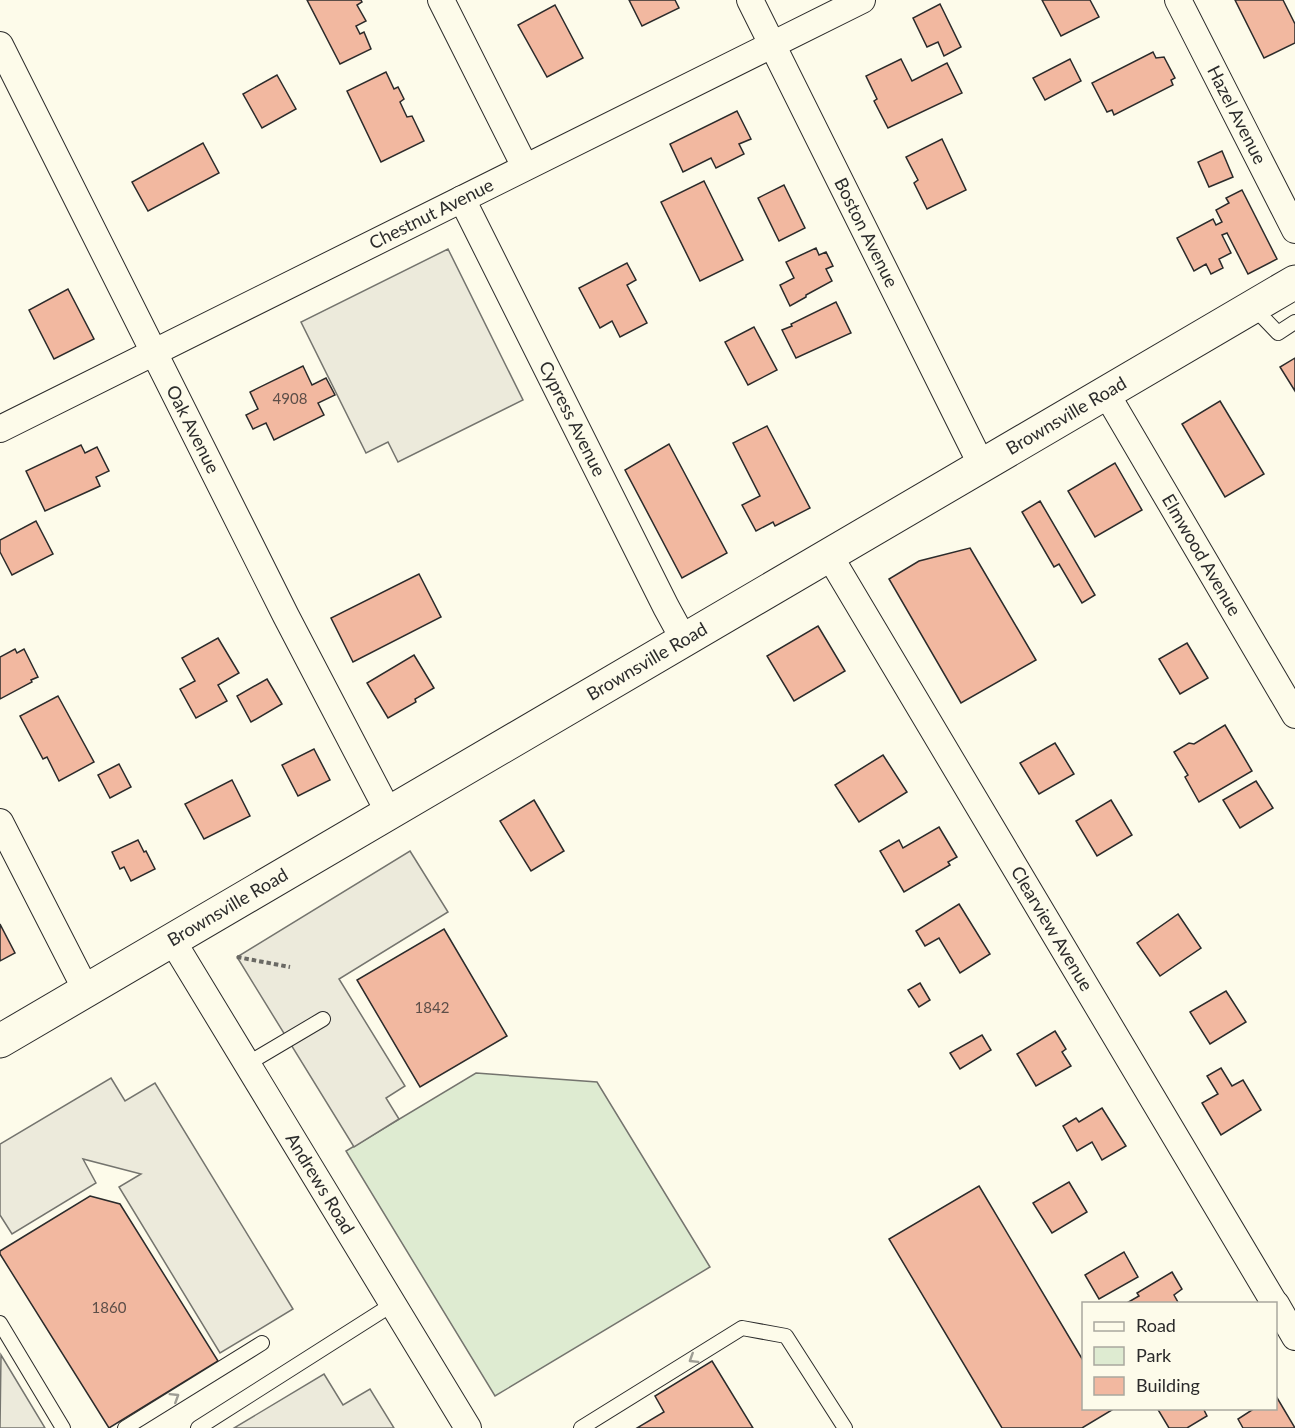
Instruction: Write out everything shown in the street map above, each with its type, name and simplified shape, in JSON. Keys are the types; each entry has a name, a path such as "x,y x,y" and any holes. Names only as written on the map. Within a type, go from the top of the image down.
{"street":[{"path":"441,0 525,167"},
{"name":"Boston Avenue","path":"750,0 982,466"},
{"name":"Chestnut Avenue","path":"0,429 862,0"},
{"name":"Hazel Avenue","path":"1178,0 1295,230"},
{"name":"Oak Avenue","path":"0,45 286,616 389,813"},
{"name":"Cypress Avenue","path":"462,199 684,640"},
{"name":"Brownsville Road","path":"0,1041 1295,282"},
{"name":"Elmwood Avenue","path":"1106,393 1295,715"},
{"name":"Clearview Avenue","path":"829,555 1274,1302"},
{"path":"0,822 86,990"},
{"name":"Andrews Road","path":"172,940 468,1428"},
{"name":"Clearview Avenue","path":"1277,1307 1295,1337"}],"lane":[{"path":"1253,307 1278,333 1295,322"},
{"path":"247,1064 323,1019"},
{"path":"198,1428 393,1304"},
{"path":"0,1323 63,1428"},
{"path":"580,1428 742,1328 786,1336 845,1428"},
{"path":"125,1428 262,1343"}],"path":[{"path":"237,957 290,967"}],"green space":[{"path":"476,1073 597,1082 710,1267 495,1396 346,1151"}],"shaded area":[{"path":"448,249 523,400 398,462 388,442 366,453 301,322"},
{"path":"410,851 448,912 339,979 405,1086 386,1098 399,1119 354,1147 237,957"},
{"path":"111,1078 125,1101 155,1083 293,1309 220,1353 119,1187 141,1174 83,1159 96,1183 12,1234 0,1215 0,1144"},
{"path":"1,1355 45,1428 0,1428"},
{"path":"324,1374 343,1405 370,1389 394,1428 234,1428"}],"building":[{"path":"307,0 361,0 362,2 357,5 366,21 356,26 360,34 364,32 371,49 340,64"},
{"path":"629,0 675,0 679,8 642,26"},
{"path":"1042,0 1090,0 1099,17 1061,36"},
{"path":"1235,0 1283,0 1295,24 1295,43 1264,58"},
{"path":"940,4 961,47 944,56 938,42 927,47 913,18"},
{"path":"555,5 583,58 547,77 518,25"},
{"path":"1153,52 1156,58 1164,57 1175,78 1171,80 1173,85 1114,115 1112,110 1107,112 1092,83"},
{"path":"901,59 912,81 947,63 962,93 888,128 874,101 877,99 866,76"},
{"path":"1070,59 1081,81 1045,100 1033,78"},
{"path":"386,72 394,89 398,87 404,99 400,102 407,117 412,116 424,141 381,162 347,91"},
{"path":"277,75 296,109 262,128 243,94"},
{"path":"737,111 751,139 739,144 744,154 716,168 711,158 683,172 670,144"},
{"path":"942,139 966,190 927,209 914,183 918,180 906,157"},
{"path":"203,143 219,173 148,211 132,182"},
{"path":"1222,151 1233,177 1209,187 1198,162"},
{"path":"704,181 743,260 700,281 661,202"},
{"path":"784,185 805,228 779,241 758,198"},
{"path":"1242,190 1277,259 1248,274 1227,233 1222,235 1231,253 1219,259 1223,268 1211,274 1206,264 1194,271 1177,238 1213,219 1216,225 1222,222 1216,210 1229,203 1226,198"},
{"path":"816,248 819,255 826,252 833,266 826,269 832,281 790,306 780,285 794,278 786,262"},
{"path":"627,263 636,280 627,285 647,323 620,337 612,321 600,328 579,288"},
{"path":"68,289 94,339 54,359 29,310"},
{"path":"836,302 851,333 796,358 782,330"},
{"path":"754,327 777,370 748,385 725,342"},
{"path":"1295,358 1295,391 1280,367"},
{"path":"303,366 312,385 326,378 335,395 318,403 324,415 274,440 266,423 253,429 246,415 258,409 250,392"},
{"path":"1220,401 1264,474 1225,497 1182,424"},
{"path":"767,426 810,508 775,526 773,522 756,531 742,505 760,496 733,443"},
{"path":"669,444 727,553 682,578 625,470"},
{"path":"81,445 85,453 97,447 109,471 96,477 100,486 45,511 26,471"},
{"path":"1115,463 1142,510 1095,537 1068,491"},
{"path":"1040,501 1095,595 1082,603 1059,564 1054,567 1022,512"},
{"path":"36,521 53,554 12,575 0,552 0,540"},
{"path":"970,548 1036,660 961,703 889,579 919,561"},
{"path":"419,574 441,617 353,662 331,618"},
{"path":"818,626 845,671 794,701 767,656"},
{"path":"218,638 239,673 218,685 227,701 196,718 180,689 195,681 182,658"},
{"path":"1187,643 1208,678 1180,694 1159,659"},
{"path":"15,649 17,653 24,649 38,677 0,699 0,657"},
{"path":"414,655 434,688 415,699 416,702 388,718 367,683"},
{"path":"267,679 282,704 251,722 237,696"},
{"path":"58,696 94,762 59,781 47,757 43,759 20,716"},
{"path":"1225,725 1252,771 1199,802 1185,777 1188,775 1174,752 1189,743 1194,744"},
{"path":"1055,743 1074,774 1039,794 1020,763"},
{"path":"314,749 330,780 298,796 282,765"},
{"path":"883,755 907,792 859,822 835,785"},
{"path":"119,764 131,787 110,798 98,775"},
{"path":"232,780 250,816 204,839 185,804"},
{"path":"1256,781 1273,808 1240,828 1223,800"},
{"path":"534,800 564,851 531,871 500,821"},
{"path":"1111,800 1132,835 1097,856 1076,821"},
{"path":"939,827 957,857 948,862 950,865 904,892 880,851 899,840 903,848"},
{"path":"138,840 155,869 131,881 124,867 120,869 112,852"},
{"path":"959,904 990,954 960,973 939,938 925,946 916,931"},
{"path":"1178,914 1201,948 1160,976 1137,943"},
{"path":"0,924 15,953 0,961"},
{"path":"444,929 507,1036 420,1087 357,980"},
{"path":"920,983 930,1000 919,1007 908,990"},
{"path":"1226,991 1246,1022 1210,1044 1190,1012"},
{"path":"1055,1031 1066,1049 1062,1052 1071,1066 1036,1086 1017,1054"},
{"path":"982,1035 991,1050 960,1069 950,1053"},
{"path":"1221,1068 1232,1086 1243,1080 1261,1110 1221,1135 1202,1103 1218,1094 1207,1076"},
{"path":"1102,1108 1126,1146 1102,1160 1092,1142 1077,1151 1063,1126 1076,1118 1079,1122"},
{"path":"1069,1182 1087,1212 1052,1233 1033,1203"},
{"path":"979,1186 1082,1359 1082,1410 1112,1410 1082,1428 1002,1428 889,1239"},
{"path":"90,1196 120,1204 218,1361 109,1428 0,1254 0,1251"},
{"path":"1124,1252 1138,1277 1099,1299 1085,1275"},
{"path":"1172,1272 1182,1289 1174,1295 1178,1302 1128,1302 1139,1296 1137,1293"},
{"path":"712,1361 753,1428 637,1428 664,1412 655,1396"},
{"path":"1277,1398 1295,1428 1243,1428 1238,1419 1252,1410 1277,1410"},
{"path":"1158,1410 1204,1410 1207,1416 1187,1428 1169,1428"}]}
